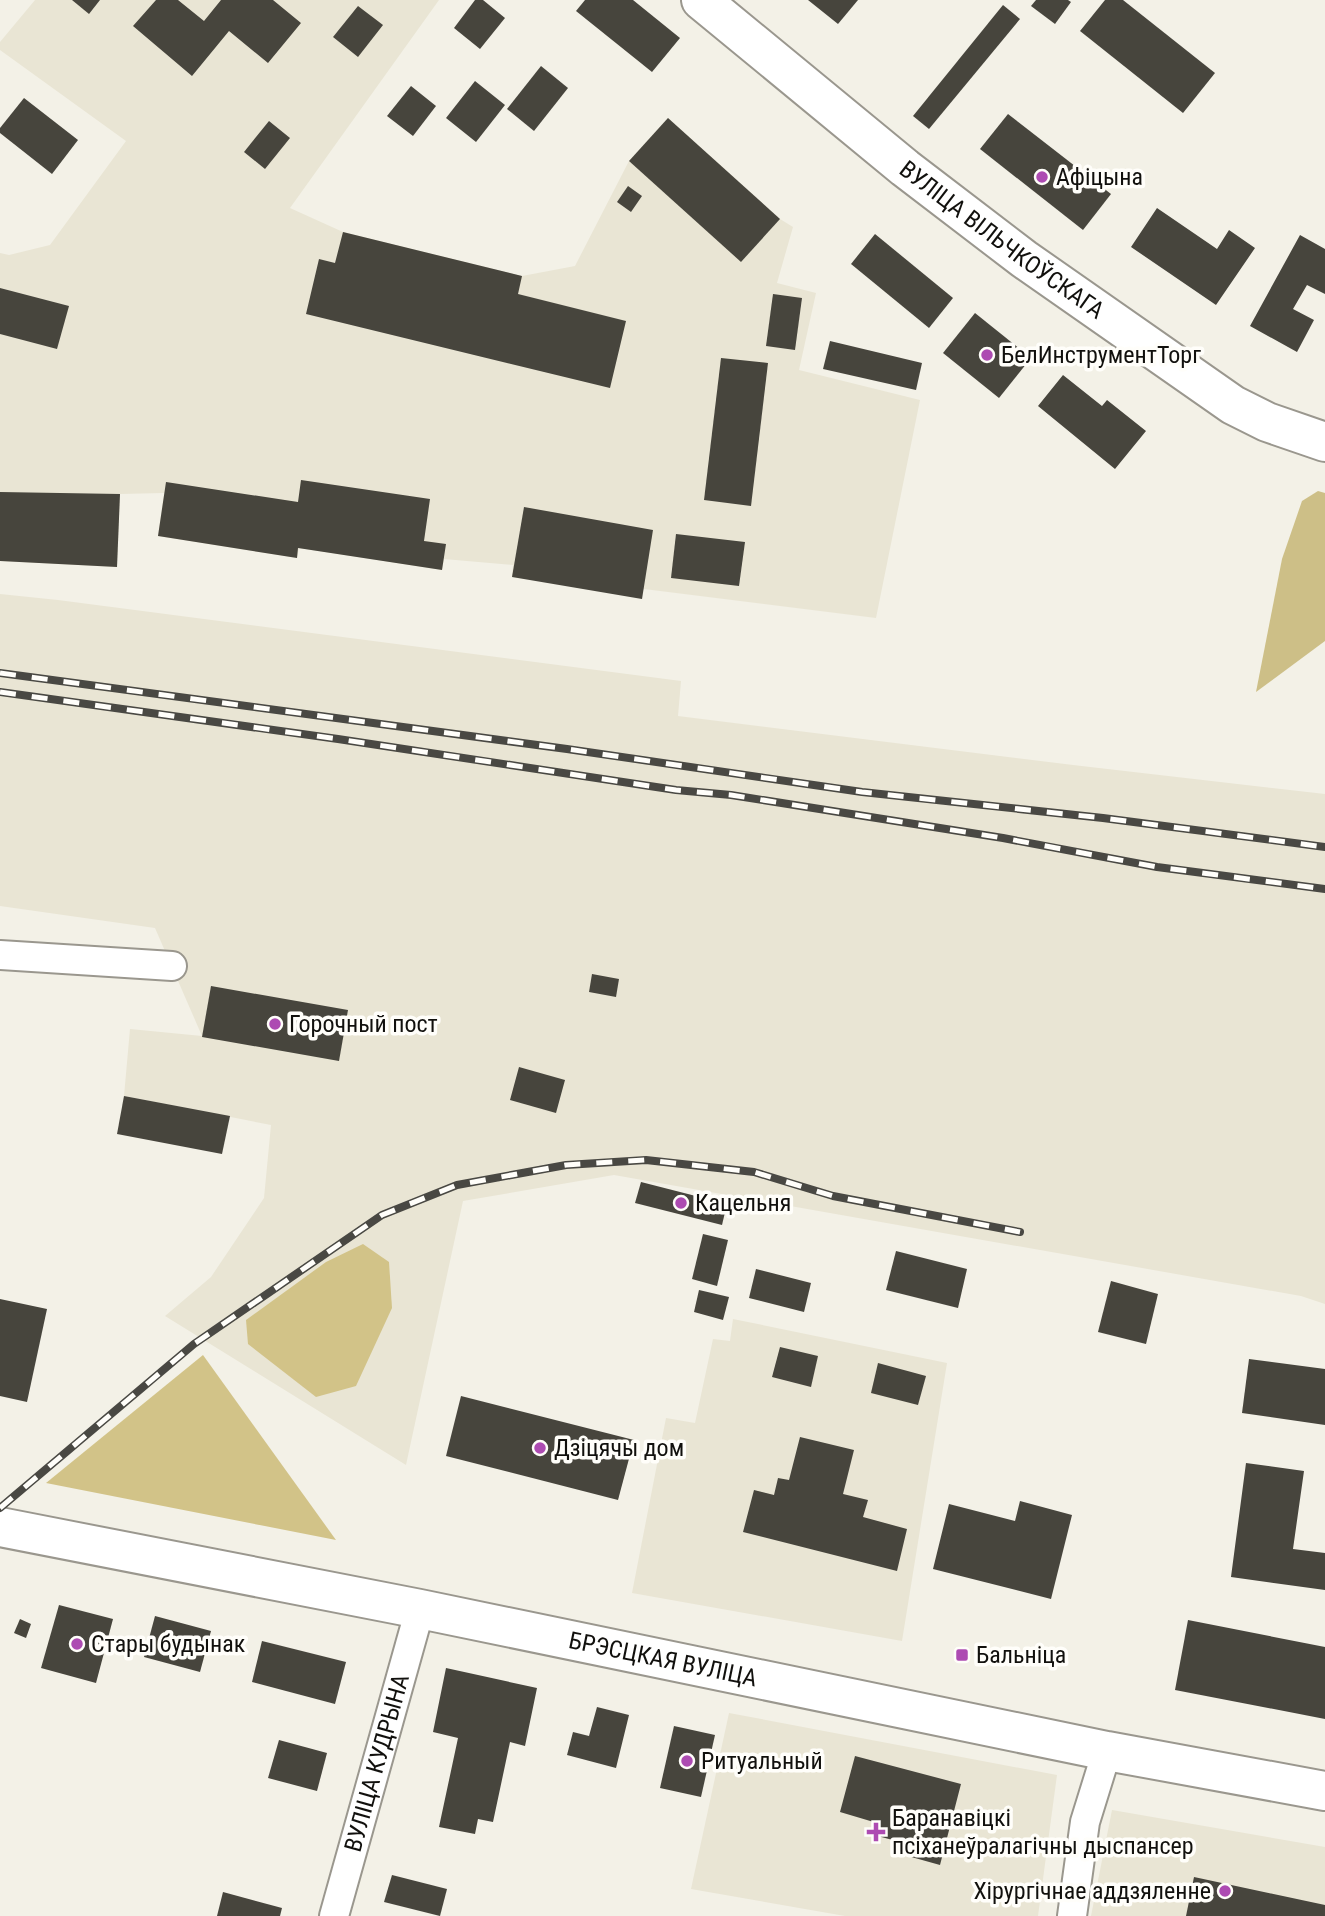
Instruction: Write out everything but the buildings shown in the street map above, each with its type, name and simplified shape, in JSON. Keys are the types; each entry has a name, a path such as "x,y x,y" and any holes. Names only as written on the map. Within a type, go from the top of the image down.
{"main road":[{"name":"ВУЛІЦА ВІЛЬЧКОЎСКАГА","path":"701,0 905,168 1024,260 1233,405 1267,422 1325,442"},
{"name":"БРЭСЦКАЯ ВУЛІЦА","path":"0,1527 420,1609 1107,1751 1325,1791"}],"street":[{"path":"0,955 172,966"},
{"name":"ВУЛІЦА КУДРЫНА","path":"334,1916 420,1609"},
{"path":"1072,1916 1083,1832 1107,1751"}],"shaded area":[{"path":"35,0 439,0 290,208 343,232 522,276 575,266 629,161 668,118 780,219 793,227 777,283 816,293 799,370 920,400 876,618 644,589 512,577 513,565 444,559 442,570 299,548 297,558 158,536 164,493 120,494 117,567 0,561 0,253 9,255 50,245 126,141 0,50 0,42"},
{"path":"1318,491 1325,493 1325,641 1256,692 1282,559 1302,501"},
{"path":"0,594 681,681 678,716 1325,794 1325,1304 1301,1296 614,1175 463,1201 406,1465 165,1316 211,1277 264,1198 271,1125 124,1096 130,1029 202,1036 155,928 0,906"},
{"path":"363,1244 389,1262 392,1308 356,1386 316,1397 248,1344 246,1320 326,1262"},
{"path":"733,1319 947,1363 902,1641 632,1593 666,1418 695,1423 713,1339 730,1341"},
{"path":"203,1355 336,1540 46,1483"},
{"name":"Баранавіцкі псіханеўралагічны дыспансер","path":"729,1713 1057,1775 1038,1916 845,1916 691,1889"},
{"path":"1112,1810 1325,1847 1325,1916 1091,1916"}],"railway":[{"path":"0,673 567,749 862,792 1103,818 1325,847"},
{"path":"0,692 676,790 731,795 1003,838 1157,867 1325,889"},
{"path":"0,1508 194,1344 382,1215 457,1185 566,1165 646,1160 754,1172 833,1196 1020,1232"}],"place":[{"name":"Афіцына","path":"1042,177"},
{"name":"БелИнструментТорг","path":"987,355"},
{"name":"Горочный пост","path":"275,1024"},
{"name":"Кацельня","path":"681,1203"},
{"name":"Дзіцячы дом","path":"540,1448"},
{"name":"Стары будынак","path":"77,1644"},
{"name":"Бальніца","path":"962,1655"},
{"name":"Ритуальный","path":"687,1761"},
{"name":"Баранавіцкі псіханеўралагічны дыспансер","path":"876,1832"},
{"name":"Хірургічнае аддзяленне","path":"1225,1891"}]}
